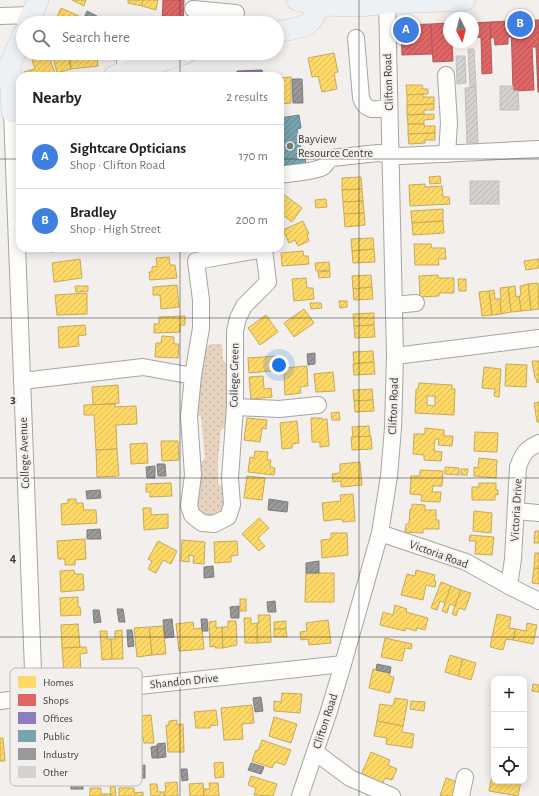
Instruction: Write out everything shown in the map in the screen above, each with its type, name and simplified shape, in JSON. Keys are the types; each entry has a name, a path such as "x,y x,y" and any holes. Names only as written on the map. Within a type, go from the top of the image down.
{"main road":[{"path":"297,0 319,5 359,6 387,1 465,0"},
{"path":"284,30 307,25 314,19 319,5"},
{"path":"11,113 5,72 16,49"},
{"path":"133,68 161,60"}],"street":[{"name":"Clifton Road","path":"300,796 343,664 380,533 389,476 393,428 395,356 387,1"},
{"path":"193,11 236,12"},
{"path":"0,16 32,13"},
{"path":"356,38 362,104 371,109 389,108"},
{"path":"446,75 449,122 447,154"},
{"name":"College Avenue","path":"11,113 16,235"},
{"path":"284,174 319,168 325,165 332,158 378,153 400,156 539,149"},
{"name":"College Avenue","path":"17,252 33,668"},
{"name":"College Green","path":"247,252 196,261 202,300 201,328 193,376 189,416 193,475 189,506 192,515 202,523 214,524 228,517 232,505 230,478 234,407 234,331 244,306 268,282 264,252"},
{"path":"394,305 416,303"},
{"path":"395,356 539,338"},
{"path":"22,381 143,367 193,376"},
{"path":"234,407 279,409 318,405"},
{"name":"Victoria Drive","path":"509,586 513,559 518,467 522,456 530,447 539,443"},
{"path":"516,511 539,513"},
{"name":"Victoria Road","path":"380,533 466,562 539,601"},
{"name":"Shandon Drive","path":"142,685 343,664"},
{"name":"Shandon Drive","path":"0,701 10,700"},
{"path":"315,752 350,778 392,796"},
{"path":"461,796 466,777"}],"shaded area":[{"path":"211,344 222,344 223,360 228,366 226,426 221,430 218,461 218,483 223,488 225,501 219,513 211,517 200,512 197,505 200,463 205,458 201,417 196,413 201,382 203,350"}],"building: Homes":[{"path":"72,0 86,0 84,6"},
{"path":"128,0 143,0 142,6 128,3"},
{"path":"143,0 158,0 156,10 142,6"},
{"path":"61,8 79,16 58,16"},
{"path":"334,53 338,72 334,73 337,89 322,92 318,76 312,77 308,58"},
{"path":"32,60 50,60 55,72 24,72 35,69"},
{"path":"54,60 69,60 71,69 57,72"},
{"path":"70,60 97,60 98,66 71,69"},
{"path":"291,77 291,103 284,104 284,78"},
{"path":"406,85 422,85 423,89 428,89 428,94 407,95"},
{"path":"423,94 423,97 434,97 434,104 407,105 407,95"},
{"path":"434,104 434,110 424,110 424,114 407,115 407,105"},
{"path":"434,114 434,119 424,120 424,124 408,124 407,115"},
{"path":"408,124 435,126 435,133 408,134"},
{"path":"435,133 435,140 425,140 425,143 409,144 408,134"},
{"path":"440,176 441,183 430,184 429,177"},
{"path":"361,177 362,189 342,190 342,178"},
{"path":"425,184 425,187 442,186 443,197 449,197 450,204 410,206 409,185"},
{"path":"362,189 363,201 343,202 342,190"},
{"path":"284,195 302,208 292,222 284,216"},
{"path":"326,199 327,207 316,208 315,200"},
{"path":"363,201 364,213 344,214 343,202"},
{"path":"443,209 443,221 412,223 411,211"},
{"path":"364,213 365,225 345,227 344,214"},
{"path":"303,221 309,234 307,235 309,241 298,246 295,240 289,243 284,230"},
{"path":"443,221 444,233 413,235 412,223"},
{"path":"373,238 374,249 352,251 351,239"},
{"path":"414,244 431,244 432,248 445,248 446,259 438,259 439,265 415,265"},
{"path":"374,249 375,262 353,263 352,251"},
{"path":"303,251 304,256 308,256 309,264 282,266 281,253"},
{"path":"169,257 170,265 175,265 177,278 150,280 149,272 152,272 152,267 157,266 156,258"},
{"path":"80,259 82,278 54,282 52,263"},
{"path":"539,259 539,268 526,270 524,261"},
{"path":"329,262 330,270 316,271 315,263"},
{"path":"330,271 330,277 319,278 318,272"},
{"path":"371,275 372,287 353,289 352,276"},
{"path":"438,275 438,278 454,278 454,293 439,293 439,296 420,297 419,276"},
{"path":"306,278 307,288 313,288 314,299 294,301 292,279"},
{"path":"458,279 466,279 466,291 459,291"},
{"path":"538,283 539,309 531,310 528,284"},
{"path":"528,284 531,310 521,311 519,296 521,296 520,286"},
{"path":"177,285 179,307 161,309 160,295 153,295 153,287"},
{"path":"75,286 88,286 88,291 76,292"},
{"path":"515,286 516,297 519,296 521,311 511,312 508,287"},
{"path":"372,287 373,299 354,300 353,289"},
{"path":"508,287 511,312 501,314 500,288"},
{"path":"494,290 495,299 500,299 501,314 492,315 489,291"},
{"path":"489,291 492,315 482,316 479,292"},
{"path":"87,293 87,314 57,315 55,295"},
{"path":"339,301 347,301 347,307 340,308"},
{"path":"310,303 321,303 322,308 311,309"},
{"path":"304,309 314,323 294,337 284,323"},
{"path":"374,313 374,325 354,326 353,314"},
{"path":"266,315 278,332 260,345 248,328"},
{"path":"185,316 185,325 180,325 180,332 154,333 154,324 159,324 159,317"},
{"path":"85,325 86,335 78,336 79,346 59,348 58,327"},
{"path":"374,325 375,337 355,338 354,326"},
{"path":"162,336 174,337 174,344 179,344 178,358 155,357 156,343 161,343"},
{"path":"373,351 374,362 354,364 353,352"},
{"path":"276,356 277,364 271,364 271,371 249,373 248,358"},
{"path":"532,361 539,361 539,382 537,383 535,378"},
{"path":"374,362 375,374 354,375 353,364"},
{"path":"506,364 527,365 526,387 505,386"},
{"path":"307,366 308,386 300,387 301,393 285,395 284,368"},
{"path":"484,367 501,369 499,397 494,396 495,389 482,388"},
{"path":"333,372 335,391 316,392 314,374"},
{"path":"263,376 264,389 271,388 272,397 251,399 249,377"},
{"path":"419,383 452,385 452,389 455,389 454,415 415,413 416,389 418,389","holes":["427,396 435,396 435,406 427,405"]},
{"path":"118,385 119,403 93,405 92,387"},
{"path":"372,389 373,400 354,401 353,390"},
{"path":"373,400 374,411 355,412 354,401"},
{"path":"539,402 539,422 537,422 534,403"},
{"path":"115,404 115,407 136,406 137,424 116,425 117,449 96,450 94,415 84,415 84,405"},
{"path":"339,412 340,420 332,420 331,413"},
{"path":"247,418 267,420 266,429 262,428 260,442 244,440"},
{"path":"311,418 322,418 322,420 327,419 329,446 320,447 320,442 312,442"},
{"path":"297,421 299,443 292,444 292,448 282,449 280,423"},
{"path":"369,426 370,436 353,438 352,427"},
{"path":"425,428 444,430 444,436 453,436 452,446 438,445 439,439 435,439 434,451 442,452 441,461 424,460 424,455 413,454 414,434 425,434"},
{"path":"475,432 498,433 497,452 474,451"},
{"path":"371,436 372,449 352,450 351,437"},
{"path":"161,441 178,441 179,460 162,461"},
{"path":"147,443 148,463 131,464 130,444"},
{"path":"117,449 119,476 97,477 96,450"},
{"path":"255,451 268,452 267,460 271,460 270,467 275,468 274,475 248,472 250,457 254,458"},
{"path":"479,458 497,460 496,478 474,476 474,467 478,468"},
{"path":"360,462 362,485 341,487 341,481 333,482 332,474 340,473 340,464"},
{"path":"445,467 459,468 459,475 445,474"},
{"path":"461,469 468,469 467,475 461,475"},
{"path":"420,470 443,471 442,486 433,486 432,492 441,492 440,502 421,501 422,495 410,494 411,476 420,476"},
{"path":"247,476 265,478 262,500 244,498"},
{"path":"171,483 172,496 150,497 150,492 146,492 146,484"},
{"path":"479,483 496,483 498,495 495,494 495,500 472,500 472,487 479,487"},
{"path":"353,494 355,521 343,522 342,519 324,521 322,503 341,501 340,495"},
{"path":"68,499 76,499 76,503 83,503 84,510 96,510 97,523 62,525 61,504 68,503"},
{"path":"412,504 425,505 425,510 436,510 436,520 439,520 439,529 423,529 423,533 405,532 406,524 409,524 410,509 412,509"},
{"path":"143,508 151,508 151,515 168,514 168,528 144,530"},
{"path":"474,511 492,513 491,533 473,531"},
{"path":"259,518 269,528 258,538 265,546 259,551 242,534"},
{"path":"535,531 539,531 539,543 534,543"},
{"path":"331,533 347,533 348,555 322,558 321,540 331,539"},
{"path":"470,535 494,537 492,555 475,554 476,541 469,541"},
{"path":"85,539 86,559 75,560 75,565 65,565 65,559 58,559 57,541"},
{"path":"182,540 205,542 204,564 193,563 194,556 189,555 189,562 181,561"},
{"path":"158,541 177,551 171,564 163,560 156,573 148,569 152,561 148,559"},
{"path":"237,541 238,555 231,556 231,562 215,563 214,542"},
{"path":"535,553 539,553 539,569 534,568"},
{"path":"534,568 539,569 539,584 532,583"},
{"path":"74,570 75,574 83,574 84,590 61,592 60,571"},
{"path":"416,570 435,575 435,587 426,585 423,600 401,595 407,574 415,576"},
{"path":"306,573 334,573 334,602 305,602"},
{"path":"441,582 451,586 445,603 440,601 437,610 431,608"},
{"path":"451,586 461,590 455,606 450,604 447,613 442,611"},
{"path":"461,590 471,593 465,610 459,608 456,616 452,614"},
{"path":"78,597 78,607 80,607 81,615 61,616 60,598"},
{"path":"240,599 246,599 246,611 240,611"},
{"path":"395,605 407,609 406,612 428,618 425,630 417,628 416,631 406,628 405,631 380,625 383,612 393,615"},
{"path":"497,614 511,617 509,628 516,629 513,640 506,639 503,650 490,647"},
{"path":"258,615 270,615 271,642 257,643 257,623 259,623"},
{"path":"244,618 251,618 251,624 257,623 257,643 245,643"},
{"path":"328,620 331,643 309,645 308,639 301,640 300,632 307,631 306,623"},
{"path":"216,621 216,628 222,627 223,648 215,648 215,646 210,647 209,622"},
{"path":"228,621 236,621 237,645 223,648 222,627 228,627"},
{"path":"286,621 286,629 274,629 274,622"},
{"path":"193,622 194,629 202,628 204,649 179,651 176,624"},
{"path":"527,623 537,625 533,644 513,640 516,629 526,631"},
{"path":"78,624 80,647 62,648 61,625"},
{"path":"163,626 166,654 152,655 149,627"},
{"path":"149,627 152,655 137,657 134,628"},
{"path":"274,629 286,629 287,637 274,637"},
{"path":"122,630 123,659 112,659 111,639 115,639 115,631"},
{"path":"100,631 107,631 107,639 111,639 112,659 102,660"},
{"path":"385,638 412,644 411,649 405,648 402,661 381,657"},
{"path":"86,647 87,653 80,654 81,668 64,668 62,648"},
{"path":"450,655 463,659 458,676 445,672"},
{"path":"463,659 476,663 471,680 458,676"},
{"path":"373,669 390,673 389,676 394,677 390,693 369,688"},
{"path":"533,684 539,685 539,692 532,691"},
{"path":"282,693 302,694 300,713 274,711 274,701 281,702"},
{"path":"395,698 408,700 403,726 377,721 380,704 393,706"},
{"path":"411,701 425,702 424,711 410,709"},
{"path":"252,705 254,723 242,724 243,739 224,740 221,708"},
{"path":"216,710 218,725 210,726 210,728 196,728 194,712"},
{"path":"151,715 154,743 144,743 142,737 142,716"},
{"path":"274,717 297,724 291,743 269,736"},
{"path":"177,720 177,725 183,724 184,752 168,752 166,725 169,725 169,721"},
{"path":"377,721 403,726 402,732 414,734 412,748 386,744 387,738 374,736"},
{"path":"0,738 3,738 5,761 0,761"},
{"path":"262,740 291,750 285,765 275,762 272,768 252,761"},
{"path":"371,752 390,760 388,765 397,769 392,780 385,778 382,784 361,775"},
{"path":"223,762 224,777 215,778 214,763"},
{"path":"251,776 277,784 273,796 254,795 256,788 248,785"},
{"path":"446,778 460,783 456,796 440,796"},
{"path":"491,780 491,784 520,784 518,796 489,791"},
{"path":"177,782 178,796 164,796 164,792 166,791 165,783"},
{"path":"203,783 204,796 190,796 189,784"},
{"path":"209,783 218,783 219,796 204,796 204,789 210,789"},
{"path":"150,784 157,784 158,792 164,792 164,796 151,796"},
{"path":"110,786 115,786 116,796 111,796"},
{"path":"90,788 101,788 101,794 111,794 111,796 89,796"},
{"path":"119,788 134,788 134,793 143,792 143,796 119,796"}],"building: Shops":[{"path":"163,0 184,0 183,16 162,16"},
{"path":"539,20 539,92 536,47 532,47 534,90 513,91 511,21"},
{"path":"511,21 511,37 508,37 508,44 495,45 494,37 491,38 490,22"},
{"path":"490,22 492,73 482,74 479,23"},
{"path":"443,23 443,48 452,48 453,61 433,62 431,24"},
{"path":"431,24 432,54 402,55 401,25"}],"building: Offices":[{"path":"262,70 262,72 237,72"}],"building: Public":[{"name":"Bayview Resource Centre","path":"299,115 301,128 297,129 302,154 305,154 306,167 284,170 284,117"}],"building: Industry":[{"path":"87,11 97,16 85,16"},
{"path":"292,79 302,79 303,103 293,103"},
{"path":"315,353 315,364 308,365 307,354"},
{"path":"157,464 165,464 166,476 158,476"},
{"path":"155,466 155,478 147,478 146,467"},
{"path":"100,490 101,498 87,499 86,491"},
{"path":"269,499 288,502 287,512 268,510"},
{"path":"100,529 101,539 87,539 87,530"},
{"path":"319,561 319,573 306,573 306,563"},
{"path":"213,566 214,577 204,578 204,567"},
{"path":"275,601 276,612 268,612 267,602"},
{"path":"239,606 239,618 231,618 230,607"},
{"path":"117,609 123,609 125,622 119,622"},
{"path":"93,610 99,610 101,622 94,623"},
{"path":"172,619 174,637 165,638 163,620"},
{"path":"201,619 207,619 208,631 202,631"},
{"path":"127,630 132,630 134,646 128,647"},
{"path":"377,664 391,667 390,673 376,670"},
{"path":"261,697 263,711 255,712 253,698"},
{"path":"165,743 166,757 158,758 157,744"},
{"path":"157,746 158,758 152,758 151,747"},
{"path":"251,763 264,767 261,774 248,770"},
{"path":"142,765 145,765 145,778 142,778"},
{"path":"181,769 187,769 188,780 182,781"},
{"path":"71,786 83,786 83,789 71,789"}],"building: Other":[{"path":"468,49 474,49 476,87 470,88"},
{"path":"456,56 465,56 466,83 457,84"},
{"path":"500,86 513,86 513,91 518,91 519,110 500,110"},
{"path":"476,87 478,142 467,143 465,88"},
{"path":"470,181 499,181 499,204 470,204"}],"place":[{"name":"Bradley","path":"520,24"},
{"name":"Sightcare Opticians","path":"406,30"},
{"name":"Bayview Resource Centre","path":"290,146"}]}
